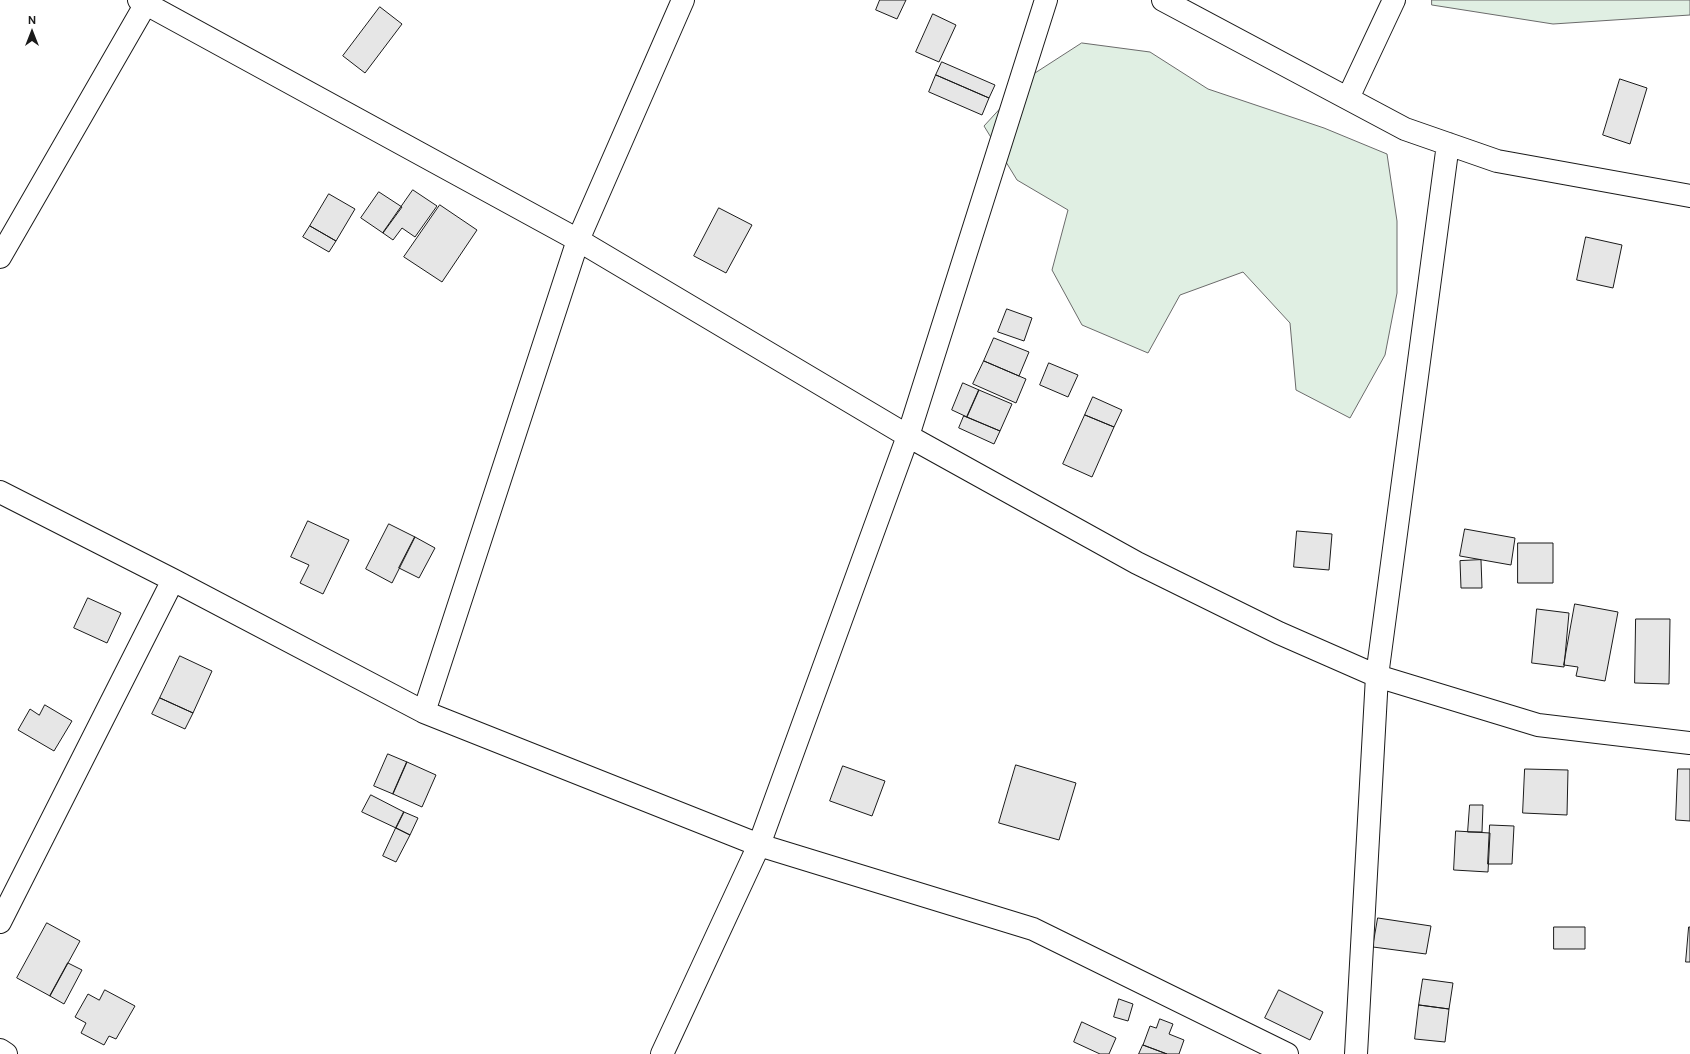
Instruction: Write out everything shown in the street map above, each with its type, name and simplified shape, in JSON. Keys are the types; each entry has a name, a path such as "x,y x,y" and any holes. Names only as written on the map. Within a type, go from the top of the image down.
{"street":[{"path":"424,712 578,240 683,0"},
{"path":"662,1054 759,845 908,436 1046,0"},
{"path":"1163,0 1406,129 1497,161 1690,196"},
{"path":"1348,98 1394,0"},
{"path":"0,258 144,1 578,240 908,436 1137,563 1279,633 1377,676 1538,726 1690,743"},
{"path":"1356,1054 1377,676 1448,144"},
{"path":"0,492 173,580 424,712 759,845 1033,929 1287,1054"},
{"path":"0,922 173,580"},
{"path":"0,1050 6,1054"}],"green space":[{"path":"1432,0 1690,0 1690,15 1553,24 1432,5"},
{"path":"1082,43 1150,52 1208,89 1324,128 1387,154 1397,221 1397,293 1385,355 1350,418 1296,390 1290,323 1243,272 1180,295 1148,353 1082,325 1052,270 1068,210 1017,180 984,126 1029,77"}],"building":[{"path":"880,0 906,0 897,19 876,10"},
{"path":"380,7 402,24 365,73 343,56"},
{"path":"933,14 956,25 939,62 916,52"},
{"path":"942,62 995,85 989,98 936,75"},
{"path":"936,75 989,98 982,115 929,92"},
{"path":"1620,79 1647,88 1630,144 1603,135"},
{"path":"413,190 437,206 415,237 402,228 393,240 383,233"},
{"path":"379,192 402,207 383,233 361,218"},
{"path":"329,194 355,209 336,241 310,226"},
{"path":"440,205 477,230 442,282 404,257"},
{"path":"719,208 752,225 726,273 694,256"},
{"path":"310,226 336,241 329,252 303,237"},
{"path":"1586,237 1622,245 1613,288 1577,280"},
{"path":"1007,309 1032,318 1024,341 998,332"},
{"path":"994,338 1029,352 1019,376 984,361"},
{"path":"984,361 1026,379 1016,403 973,384"},
{"path":"1049,363 1078,375 1068,397 1040,385"},
{"path":"963,383 979,390 967,417 952,410"},
{"path":"979,390 1012,404 1000,431 967,417"},
{"path":"1093,397 1122,410 1114,427 1085,415"},
{"path":"1085,415 1114,427 1092,477 1063,464"},
{"path":"964,416 1000,431 994,444 959,428"},
{"path":"308,521 349,540 323,594 300,583 309,565 291,557"},
{"path":"389,524 415,537 392,583 366,569"},
{"path":"1465,529 1515,538 1511,565 1460,556"},
{"path":"1297,531 1332,534 1329,570 1294,567"},
{"path":"415,537 435,548 419,578 399,568"},
{"path":"1518,543 1553,543 1553,583 1518,583"},
{"path":"1481,560 1482,588 1461,588 1460,561"},
{"path":"88,598 121,613 107,643 74,628"},
{"path":"1575,604 1618,612 1605,681 1576,676 1578,667 1564,665"},
{"path":"1537,609 1569,613 1564,667 1532,663"},
{"path":"1636,619 1670,619 1669,684 1635,683"},
{"path":"180,656 212,671 193,713 160,698"},
{"path":"160,698 193,713 185,729 152,714"},
{"path":"45,705 72,721 54,751 18,730 30,709 39,715"},
{"path":"388,754 407,762 393,794 374,786"},
{"path":"407,762 436,775 422,807 393,794"},
{"path":"1016,765 1076,783 1059,840 999,823"},
{"path":"843,766 885,781 872,816 830,801"},
{"path":"1525,769 1568,770 1567,815 1523,813"},
{"path":"1678,769 1690,769 1690,821 1676,820"},
{"path":"371,795 404,812 396,828 362,812"},
{"path":"1470,805 1483,805 1482,832 1468,832"},
{"path":"404,812 418,818 410,835 396,828"},
{"path":"1490,825 1514,826 1512,864 1488,864"},
{"path":"396,828 410,835 396,862 383,856"},
{"path":"1456,831 1490,833 1488,872 1454,870"},
{"path":"1378,918 1431,926 1426,954 1373,947"},
{"path":"47,923 80,941 50,996 17,978"},
{"path":"1554,927 1585,927 1585,949 1554,949"},
{"path":"1689,927 1690,962 1686,962"},
{"path":"68,963 82,970 64,1004 50,996"},
{"path":"1423,979 1453,983 1449,1009 1419,1005"},
{"path":"105,990 135,1006 116,1039 109,1036 104,1045 81,1033 86,1023 75,1017 88,994 99,1000"},
{"path":"1279,990 1323,1012 1310,1040 1265,1018"},
{"path":"1119,999 1133,1004 1128,1021 1114,1017"},
{"path":"1419,1005 1449,1009 1445,1042 1415,1039"},
{"path":"1160,1019 1173,1024 1169,1034 1184,1040 1179,1054 1167,1054 1143,1045 1150,1026 1156,1028"},
{"path":"1082,1022 1116,1038 1109,1054 1100,1054 1074,1042"},
{"path":"1143,1045 1167,1054 1139,1054"}]}
